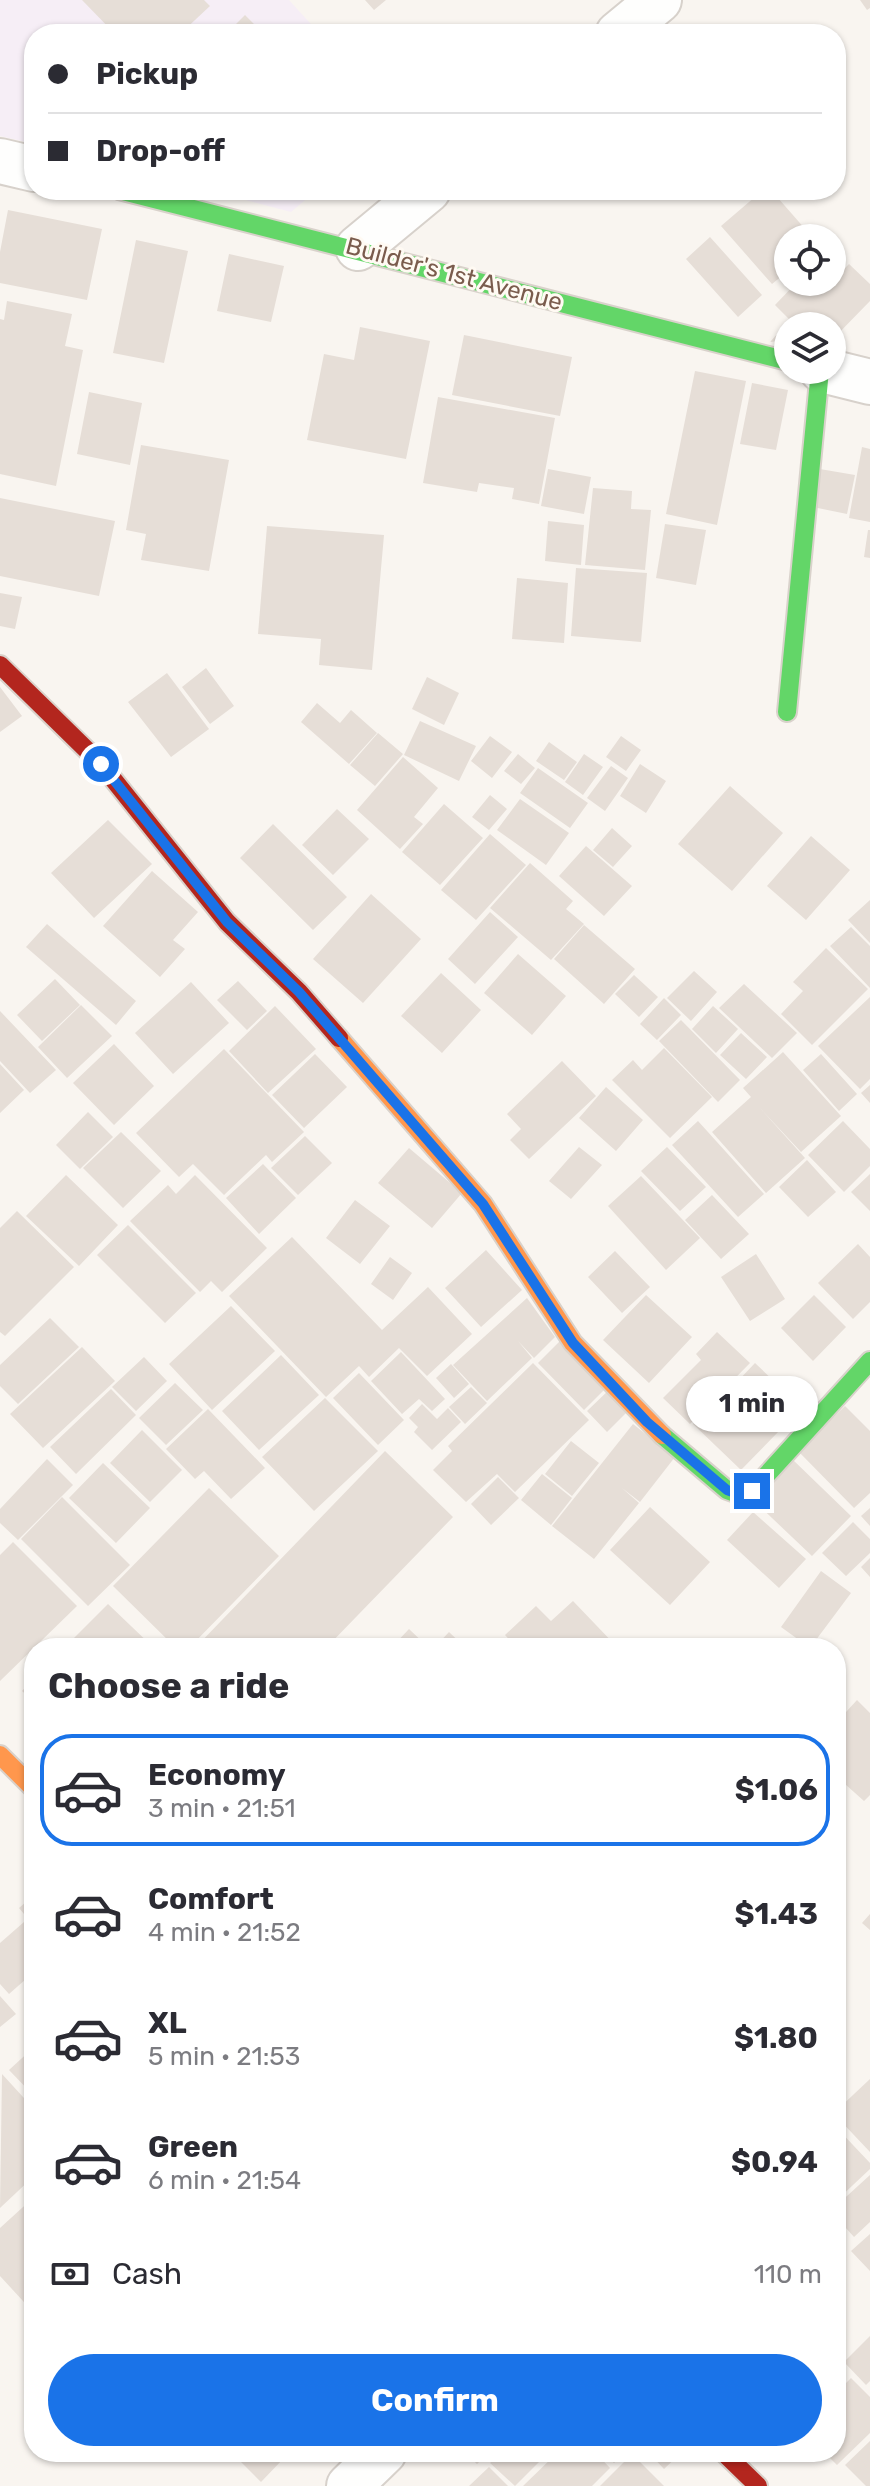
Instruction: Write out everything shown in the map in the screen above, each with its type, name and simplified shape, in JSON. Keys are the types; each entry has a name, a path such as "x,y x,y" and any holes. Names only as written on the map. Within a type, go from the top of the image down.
{"street":[{"path":"630,24 659,0"},
{"path":"0,161 24,167"},
{"name":"Builder's 1st Avenue","path":"160,200 358,248 774,357"},
{"path":"358,248 416,200"},
{"path":"846,376 870,382"},
{"path":"787,712 820,384"},
{"path":"0,665 101,764 227,922 299,992 483,1204 573,1343 647,1422 727,1490 738,1494 752,1491 870,1361"},
{"path":"0,1755 24,1779"},
{"path":"349,2486 374,2462"},
{"path":"733,2462 758,2486"}],"shaded area":[{"path":"0,0 289,0 311,24 24,24 24,142 0,136"},
{"path":"245,200 305,200 291,212"}],"building":[{"path":"82,0 204,0 210,6 191,24 105,24"},
{"path":"365,0 386,0 374,10"},
{"path":"860,0 870,0 870,8 867,10"},
{"path":"245,15 254,24 236,24"},
{"path":"751,200 780,200 801,224 774,224 772,284 721,226"},
{"path":"8,210 102,229 87,300 0,283 0,252"},
{"path":"710,237 762,295 738,317 686,259"},
{"path":"136,240 188,251 164,363 113,353"},
{"path":"229,254 284,266 271,322 217,311"},
{"path":"849,264 870,284 870,301 846,326 846,312 782,312 775,305 784,296 846,296 846,267"},
{"path":"7,301 72,314 65,346 83,350 56,486 0,474 0,319 4,320"},
{"path":"360,327 430,341 406,459 307,440 324,354 354,360"},
{"path":"464,335 572,357 560,416 452,395"},
{"path":"695,371 746,381 717,525 666,514"},
{"path":"752,383 788,390 776,450 740,444"},
{"path":"89,392 142,403 130,465 77,454"},
{"path":"438,397 555,418 539,504 512,499 514,488 479,483 477,492 423,483"},
{"path":"141,445 229,460 209,571 141,560 146,534 126,530"},
{"path":"862,447 870,449 870,522 849,518"},
{"path":"814,468 855,475 847,514 808,506"},
{"path":"548,469 591,477 584,514 541,506"},
{"path":"593,488 632,491 631,509 651,510 645,570 585,565"},
{"path":"0,498 115,521 99,596 0,576"},
{"path":"548,521 584,525 581,565 545,561"},
{"path":"665,524 706,530 696,585 656,578"},
{"path":"267,526 384,535 372,670 319,665 321,639 258,634"},
{"path":"870,530 870,558 864,557"},
{"path":"576,568 647,573 641,642 571,636"},
{"path":"517,578 568,583 564,643 512,639"},
{"path":"0,593 22,597 15,629 0,626"},
{"path":"206,668 234,706 210,724 182,687"},
{"path":"167,673 209,729 171,757 128,702"},
{"path":"427,677 459,693 444,725 412,709"},
{"path":"0,687 22,716 0,732"},
{"path":"317,703 340,723 351,710 377,733 349,764 301,722"},
{"path":"420,721 476,746 459,781 404,755"},
{"path":"378,733 403,754 375,786 350,765"},
{"path":"490,736 512,752 492,778 471,761"},
{"path":"621,736 641,750 626,771 606,757"},
{"path":"549,742 577,762 564,780 536,761"},
{"path":"518,754 535,768 521,784 504,771"},
{"path":"584,754 603,767 583,795 565,782"},
{"path":"403,757 438,788 414,817 423,824 400,849 357,810"},
{"path":"640,764 666,781 646,813 620,796"},
{"path":"611,766 628,778 605,811 587,798"},
{"path":"538,768 588,803 570,828 520,793"},
{"path":"730,786 783,833 732,891 678,844"},
{"path":"490,795 507,809 489,830 472,817"},
{"path":"520,799 569,833 546,865 497,830"},
{"path":"444,804 483,838 440,885 402,852"},
{"path":"337,809 369,839 333,875 302,845"},
{"path":"108,820 152,864 94,918 51,873"},
{"path":"273,824 347,897 313,930 240,858"},
{"path":"612,828 632,846 613,867 593,850"},
{"path":"490,834 526,865 476,920 441,890"},
{"path":"811,836 850,870 806,920 767,886"},
{"path":"586,846 632,886 604,916 559,876"},
{"path":"530,863 573,901 566,909 584,924 551,960 490,908"},
{"path":"152,871 198,912 173,940 185,949 160,977 103,926"},
{"path":"371,894 421,939 363,1003 313,959"},
{"path":"870,900 870,943 848,920"},
{"path":"490,912 518,937 475,984 448,959"},
{"path":"47,924 136,1001 116,1025 26,947"},
{"path":"584,925 635,969 604,1004 554,959"},
{"path":"851,927 870,946 870,988 830,946"},
{"path":"826,948 868,989 812,1045 781,1014 803,991 793,982"},
{"path":"518,954 566,996 532,1035 484,993"},
{"path":"694,971 717,992 691,1021 667,998"},
{"path":"441,973 481,1010 442,1053 401,1016"},
{"path":"634,975 658,997 639,1017 615,994"},
{"path":"55,979 80,1005 42,1041 17,1015"},
{"path":"238,981 267,1011 247,1030 217,1000"},
{"path":"191,982 229,1023 173,1074 135,1033"},
{"path":"744,984 797,1033 772,1058 719,1008"},
{"path":"870,997 870,1079 860,1089 818,1046"},
{"path":"664,998 681,1015 657,1040 640,1024"},
{"path":"81,1005 112,1036 67,1078 38,1047"},
{"path":"275,1006 316,1049 268,1093 229,1051"},
{"path":"713,1006 738,1029 716,1053 692,1029"},
{"path":"0,1011 56,1070 30,1093 0,1061"},
{"path":"681,1020 740,1080 718,1102 659,1041"},
{"path":"741,1033 767,1057 746,1079 720,1055"},
{"path":"114,1044 154,1086 114,1125 73,1083"},
{"path":"664,1048 712,1097 670,1138 612,1080 633,1060 642,1070"},
{"path":"224,1049 304,1132 272,1162 266,1155 224,1195 193,1164 179,1177 136,1133"},
{"path":"783,1052 841,1116 801,1152 760,1108 805,1158 766,1193 712,1132 751,1097 743,1088"},
{"path":"315,1054 347,1087 304,1128 272,1095"},
{"path":"821,1054 857,1094 839,1111 803,1070"},
{"path":"562,1061 596,1096 529,1159 510,1140 521,1129 507,1114"},
{"path":"0,1064 24,1090 0,1113"},
{"path":"870,1085 870,1103 861,1093"},
{"path":"606,1087 643,1120 616,1151 579,1118"},
{"path":"88,1112 113,1137 80,1169 56,1145"},
{"path":"698,1121 764,1194 738,1217 672,1145"},
{"path":"843,1121 870,1149 870,1166 844,1192 808,1155"},
{"path":"121,1132 161,1171 123,1208 83,1168"},
{"path":"305,1136 332,1163 298,1195 271,1168"},
{"path":"579,1147 602,1165 571,1199 549,1181"},
{"path":"667,1147 706,1187 680,1211 641,1171"},
{"path":"409,1148 462,1193 432,1228 378,1183"},
{"path":"807,1160 836,1192 808,1217 779,1187"},
{"path":"263,1164 296,1198 259,1234 226,1198"},
{"path":"870,1174 870,1211 851,1192"},
{"path":"66,1175 118,1225 79,1266 26,1216"},
{"path":"195,1175 267,1248 222,1292 211,1281 200,1292 130,1221 168,1185 176,1194"},
{"path":"641,1176 700,1238 666,1270 608,1206"},
{"path":"712,1195 749,1234 721,1259 685,1220"},
{"path":"355,1200 390,1226 360,1264 326,1238"},
{"path":"17,1211 74,1267 5,1336 0,1332 0,1228"},
{"path":"128,1225 196,1293 165,1323 97,1255"},
{"path":"292,1237 382,1330 428,1287 472,1334 427,1376 399,1348 369,1377 359,1366 326,1397 229,1296"},
{"path":"858,1244 870,1257 870,1302 853,1319 818,1283"},
{"path":"486,1250 522,1290 481,1327 445,1288"},
{"path":"615,1251 650,1287 622,1313 588,1277"},
{"path":"756,1254 785,1299 750,1321 721,1277"},
{"path":"390,1257 412,1273 393,1300 371,1284"},
{"path":"646,1295 692,1337 649,1383 603,1340"},
{"path":"814,1295 846,1327 813,1361 781,1328"},
{"path":"527,1298 555,1337 534,1358 518,1341 532,1358 487,1401 453,1365"},
{"path":"231,1306 275,1351 212,1410 169,1364"},
{"path":"50,1318 79,1347 18,1404 0,1386 0,1365"},
{"path":"717,1332 750,1363 690,1424 663,1398 701,1360 696,1354"},
{"path":"560,1341 606,1388 584,1410 538,1363"},
{"path":"82,1347 115,1381 43,1448 10,1414"},
{"path":"401,1352 445,1399 432,1411 419,1399 402,1414 371,1381"},
{"path":"281,1355 319,1395 259,1450 222,1411"},
{"path":"144,1357 167,1381 136,1411 112,1387"},
{"path":"533,1363 589,1420 515,1492 497,1474 466,1502 433,1470 452,1451 448,1446"},
{"path":"755,1363 801,1407 781,1428 735,1384"},
{"path":"451,1364 469,1384 454,1398 436,1378"},
{"path":"359,1373 404,1420 378,1445 333,1398"},
{"path":"175,1383 203,1410 166,1445 139,1418"},
{"path":"733,1384 780,1430 741,1470 693,1424"},
{"path":"471,1387 487,1403 465,1424 449,1407"},
{"path":"612,1387 632,1407 607,1432 587,1411"},
{"path":"111,1389 136,1415 76,1474 50,1447"},
{"path":"325,1398 378,1451 314,1511 262,1457"},
{"path":"422,1404 437,1419 448,1408 461,1422 432,1450 414,1432 418,1427 409,1418"},
{"path":"845,1406 870,1431 870,1493 854,1508 798,1451"},
{"path":"208,1409 265,1468 231,1499 204,1471 195,1479 166,1449"},
{"path":"633,1424 675,1457 640,1502 622,1488 639,1503 594,1559 552,1526"},
{"path":"142,1430 182,1470 150,1502 110,1463"},
{"path":"571,1441 599,1463 572,1496 545,1474"},
{"path":"385,1451 453,1517 336,1638 205,1638"},
{"path":"791,1458 851,1516 812,1556 752,1499"},
{"path":"47,1459 73,1485 18,1540 0,1523 0,1509"},
{"path":"103,1463 150,1508 116,1543 69,1498"},
{"path":"542,1474 572,1498 551,1525 521,1500"},
{"path":"498,1477 519,1498 491,1525 471,1504"},
{"path":"209,1488 279,1556 199,1638 166,1638 113,1586"},
{"path":"62,1497 130,1565 88,1606 21,1539"},
{"path":"650,1507 710,1562 670,1605 610,1550"},
{"path":"870,1508 870,1526 861,1516"},
{"path":"753,1512 806,1559 779,1588 727,1540"},
{"path":"853,1522 870,1539 870,1553 846,1576 822,1553"},
{"path":"13,1542 77,1606 44,1638 24,1638 24,1658 0,1681 0,1555"},
{"path":"870,1558 870,1577 861,1567"},
{"path":"821,1571 851,1593 817,1638 796,1638 781,1627"},
{"path":"573,1601 608,1638 508,1638 505,1635 536,1606 551,1621"},
{"path":"108,1604 144,1638 74,1638"},
{"path":"409,1629 418,1638 400,1638"},
{"path":"857,1700 870,1713 870,1795 864,1801 846,1785 846,1712"},
{"path":"870,1914 870,1930 862,1923"},
{"path":"24,1922 24,1981 9,1994 0,1984 0,1943"},
{"path":"0,1996 16,2014 0,2027"},
{"path":"24,2056 24,2086 9,2070"},
{"path":"2,2074 24,2098 24,2185 0,2208"},
{"path":"870,2079 870,2152 846,2127 846,2102"},
{"path":"846,2138 870,2163 870,2169 846,2192"},
{"path":"870,2175 870,2222 854,2237 846,2228 846,2197"},
{"path":"24,2206 24,2302 0,2276 0,2228"},
{"path":"870,2234 870,2271 851,2251"},
{"path":"870,2336 870,2381 866,2385 846,2364 846,2360"},
{"path":"851,2378 870,2397 870,2433 846,2456 846,2383"},
{"path":"870,2441 870,2486 866,2486 845,2465"},
{"path":"241,2462 280,2462 261,2482"},
{"path":"491,2462 539,2462 515,2486"},
{"path":"548,2462 604,2462 610,2468 592,2486 523,2486"},
{"path":"624,2462 640,2462 664,2486 600,2486"},
{"path":"657,2462 671,2462 664,2469"},
{"path":"489,2467 508,2486 469,2486"}],"traffic: fast":[{"path":"158,200 774,357"},
{"path":"787,712 819,384"},
{"path":"662,1435 727,1490 738,1494 752,1491 870,1361"}],"traffic: slow":[{"path":"339,1038 483,1204 573,1343 662,1435"},
{"path":"0,1755 24,1779"}],"traffic: jam":[{"path":"0,665 101,764 227,922 299,992 339,1038"},
{"path":"733,2462 758,2486"}],"route":[{"path":"101,764 227,922 299,992 483,1204 573,1343 647,1422 727,1490 738,1494 752,1491"}]}
